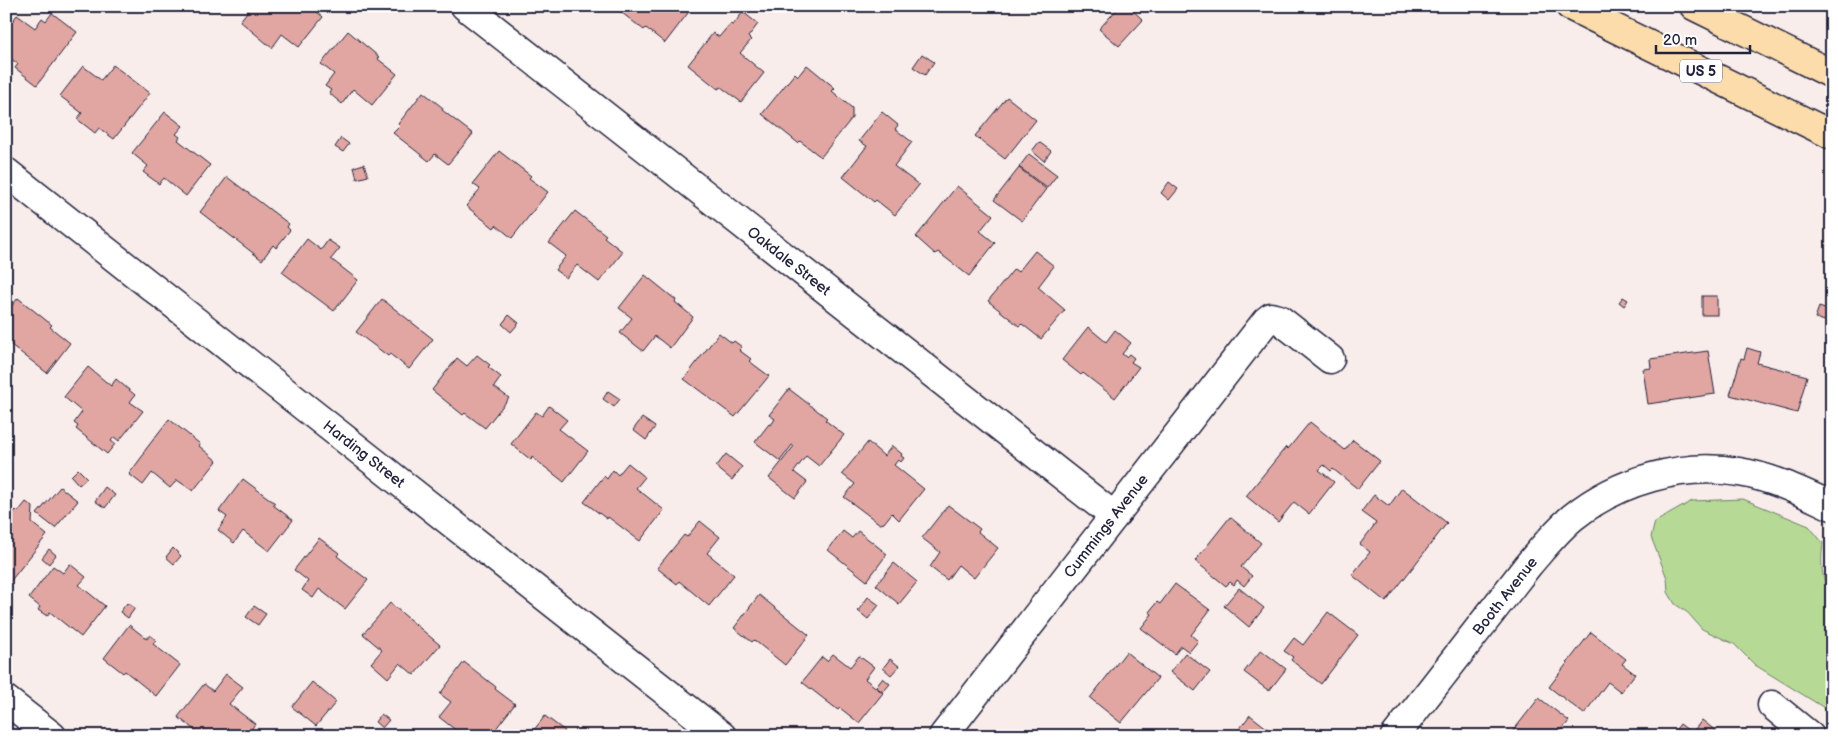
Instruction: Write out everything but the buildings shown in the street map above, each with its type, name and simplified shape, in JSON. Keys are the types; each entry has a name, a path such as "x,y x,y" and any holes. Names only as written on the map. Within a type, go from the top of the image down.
{"highway":[{"name":"US 5","path":"1570,6 1832,135"},
{"path":"1694,6 1832,74"}],"street":[{"name":"Oakdale Street","path":"465,6 1114,516"},
{"name":"Harding Street","path":"6,172 722,736"},
{"name":"Cummings Avenue","path":"943,736 1262,325 1271,317 1279,319 1330,358"},
{"name":"Booth Avenue","path":"1395,736 1522,572 1552,537 1573,517 1608,495 1637,482 1665,474 1688,470 1718,470 1739,472 1796,489 1832,506"},
{"path":"6,700 52,736"},
{"path":"1772,705 1810,736"}],"green space":[{"path":"1743,499 1809,526 1823,543 1823,577 1832,595 1832,714 1755,665 1734,644 1702,629 1688,613 1675,604 1668,592 1667,578 1651,537 1655,522 1692,501"}]}
